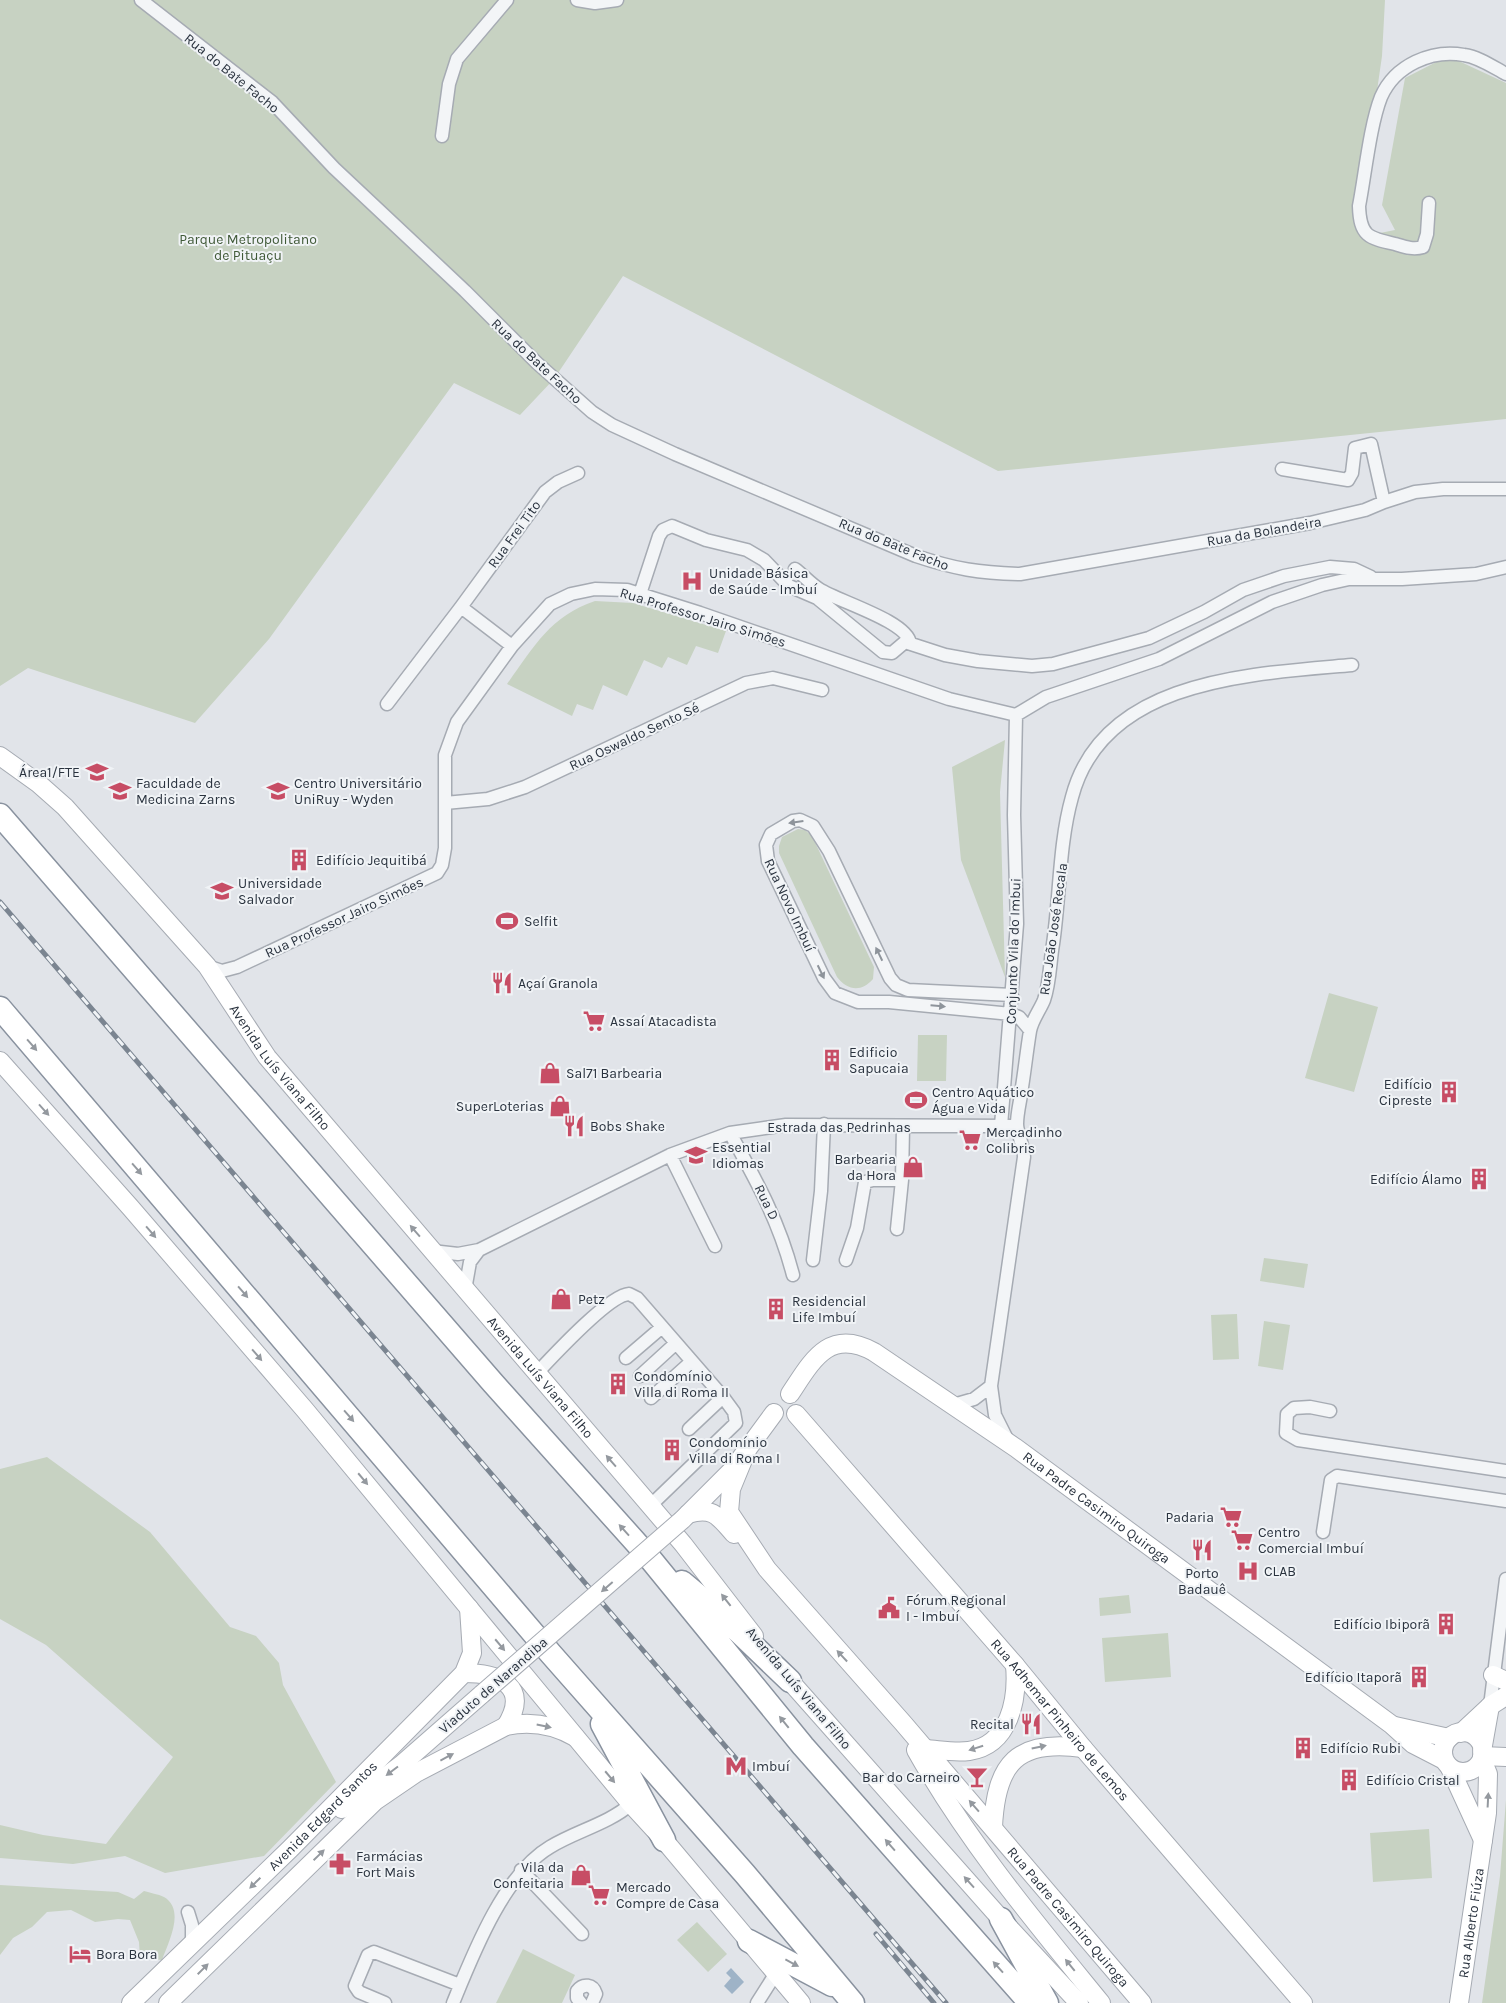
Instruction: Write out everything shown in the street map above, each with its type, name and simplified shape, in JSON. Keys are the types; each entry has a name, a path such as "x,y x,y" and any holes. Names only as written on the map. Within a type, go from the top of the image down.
{"highway":[{"path":"0,815 486,1376 648,1556 803,1746 1030,2003"},
{"path":"0,1008 588,1696 745,1874 849,1998"},
{"path":"648,1556 720,1613 790,1681"},
{"path":"588,1696 664,1840"},
{"path":"1001,1919 1047,2003"},
{"path":"749,1941 849,1998"}],"main road":[{"name":"Avenida Luís Viana Filho","path":"0,756 39,784 66,807 207,966 267,1058 683,1544 790,1681 1001,1919 1079,2003"},
{"path":"0,1061 305,1410 631,1804 664,1840 801,2003"},
{"name":"Rua Padre Casimiro Quiroga","path":"685,1517 732,1470 747,1450 786,1407 814,1358 833,1345 849,1343 874,1352 1016,1448 1392,1725 1413,1744 1447,1764"},
{"name":"Rua Adhemar Pinheiro de Lemos","path":"786,1407 1015,1665 1083,1748 1304,2003"},
{"name":"Rua Padre Casimiro Quiroga","path":"747,1450 731,1490 729,1512 767,1569 926,1749 1142,2003"},
{"path":"685,1517 698,1511 713,1513 767,1569"},
{"name":"Viaduto de Narandiba","path":"290,1849 401,1765 685,1517"},
{"name":"Avenida Edgard Santos","path":"130,2003 290,1849 464,1673 472,1653 469,1608"},
{"path":"926,1749 971,1750 993,1740 1003,1731 1016,1690 1015,1665"},
{"path":"464,1673 489,1674 502,1679 509,1685 515,1701 514,1710 506,1726"},
{"path":"1484,1842 1447,1764 1444,1748 1455,1735 1490,1706 1506,1696"},
{"name":"Rua Alberto Fiúza","path":"1459,2003 1484,1842 1489,1785 1488,1774 1482,1755 1490,1706"},
{"name":"Avenida Edgard Santos","path":"168,2003 375,1801 416,1773 506,1726 520,1723 537,1724 558,1729 579,1739"},
{"path":"903,1723 925,1766 973,1839 1034,1921 1101,2003"},
{"name":"Rua Padre Casimiro Quiroga","path":"1392,1725 1455,1735"},
{"path":"1447,1764 1465,1772 1475,1768 1482,1755 1478,1740 1467,1733 1455,1735"},
{"path":"993,1828 997,1791 1001,1780 1015,1760 1024,1752 1044,1746 1083,1748"},
{"path":"1482,1755 1506,1757"}],"street":[{"name":"Rua do Bate Facho","path":"141,0 272,102 334,168 465,291 506,334 578,401 604,421 675,454 916,556 949,567 974,572 1020,574"},
{"path":"442,136 450,77 457,59 507,0"},
{"path":"577,0 595,3 617,0"},
{"path":"1429,203 1423,247 1414,249 1370,238 1360,224 1359,206 1382,97 1400,72 1426,57 1453,54 1478,59 1506,74"},
{"path":"1282,469 1348,480 1352,473 1356,448 1371,444 1384,502"},
{"name":"Rua Frei Tito","path":"387,704 461,608 545,492 558,482 578,474"},
{"name":"Rua da Bolandeira","path":"1020,574 1310,523 1365,510 1415,492 1443,489 1506,489"},
{"path":"640,594 659,536 663,530 672,526 706,540 747,550 764,560 789,586 817,598 883,652 892,653 901,644 910,643 945,655 978,661 1032,666 1071,660 1149,638 1204,612 1243,590 1284,576 1330,567 1354,570 1372,577"},
{"path":"1016,715 1030,705 1059,691 1159,659 1272,602 1322,585 1349,578 1402,579 1476,574 1506,567"},
{"path":"795,568 819,589 879,617 903,632 910,639 910,643"},
{"name":"Rua Professor Jairo Simões","path":"207,966 222,971 237,966 437,873 444,857 444,755 449,738 457,722 512,646 550,604 571,594 603,589 619,589 640,594 949,699 1016,715"},
{"path":"461,608 512,646"},
{"path":"1149,638 1159,659"},
{"name":"Rua João José Recala","path":"1016,1448 1004,1436 997,1420 991,1386 1024,1157 1024,1146 1016,1126 1030,1030 1044,998 1072,798 1080,773 1093,750 1108,732 1145,706 1195,688 1245,677 1293,670 1352,666"},
{"name":"Rua Oswaldo Sento Sé","path":"445,803 488,799 525,787 746,683 773,678 822,690"},
{"name":"Conjunto Vila do Imbui","path":"1001,1126 1011,1014 1017,900 1014,815 1016,715"},
{"name":"Rua Novo Imbuí","path":"1011,1014 959,1008 858,1002 835,993 824,978 768,860 766,845 771,834 793,821 800,820 813,826 829,851 890,978 896,985 908,990 1012,995"},
{"path":"226,994 237,966"},
{"path":"959,1008 960,993"},
{"path":"1011,1014 1019,1017 1030,1030"},
{"path":"813,1260 821,1191 824,1124"},
{"name":"Estrada das Pedrinhas","path":"432,1251 458,1254 479,1250 670,1155 730,1133 763,1127 824,1124 902,1127 1016,1126"},
{"path":"897,1229 902,1180 902,1127"},
{"name":"Rua D","path":"730,1133 772,1213 783,1238 793,1275"},
{"path":"670,1155 715,1246"},
{"path":"846,1260 857,1228 865,1182 902,1180"},
{"path":"465,1290 470,1262 479,1250"},
{"path":"536,1374 594,1318 624,1295 633,1295 723,1397 734,1412 736,1423 650,1506"},
{"path":"626,1358 661,1328"},
{"path":"640,1376 675,1344"},
{"path":"651,1398 691,1362"},
{"path":"953,1405 974,1399 991,1386"},
{"path":"688,1429 723,1397"},
{"path":"1330,1412 1310,1407 1294,1408 1288,1414 1286,1433 1298,1440 1506,1471"},
{"path":"1323,1532 1331,1480 1337,1476 1506,1500"},
{"name":"Rua Alberto Fiúza","path":"1490,1706 1499,1678 1506,1580"},
{"path":"452,2003 492,1919 521,1870 551,1846 594,1826 631,1804"},
{"path":"521,1870 582,1934"},
{"path":"188,1912 192,1925 192,1943"},
{"path":"385,2003 359,1992 355,1986 368,1955 374,1952 460,1985"},
{"path":"757,2003 776,1973"},
{"path":"581,2003 577,1998 577,1991 585,1985 591,1986 596,1991 596,2002"}],"green space":[{"name":"Parque Metropolitano de Pituaçu","path":"0,0 1385,0 1382,56 1360,209 1375,234 1395,230 1382,205 1405,78 1448,56 1506,83 1506,419 998,471 623,276 554,379 520,415 454,383 269,639 195,723 28,668 0,686"},
{"path":"595,601 633,603 726,631 718,653 696,646 687,665 668,657 662,668 644,660 627,696 603,685 593,710 577,704 572,716 507,684 535,645 554,624 579,607"},
{"path":"1005,740 1000,792 1005,977 961,860 952,767"},
{"path":"798,829 805,830 812,836 874,967 873,979 864,986 859,988 850,987 837,977 779,853 782,837"},
{"path":"1329,993 1378,1007 1354,1092 1305,1078"},
{"path":"918,1035 947,1035 946,1081 917,1081"},
{"path":"1264,1258 1308,1264 1304,1288 1260,1281"},
{"path":"1237,1314 1239,1359 1213,1360 1211,1315"},
{"path":"1264,1321 1290,1325 1283,1370 1258,1366"},
{"path":"47,1457 150,1532 230,1627 256,1636 279,1663 283,1685 336,1782 264,1856 165,1873 125,1856 73,1864 0,1858 0,1825 43,1835 106,1844 173,1757 46,1645 0,1619 0,1469"},
{"path":"1129,1595 1131,1613 1100,1616 1099,1598"},
{"path":"1168,1633 1171,1677 1105,1682 1102,1638"},
{"path":"1506,1800 1506,2003 1482,2003 1500,1876"},
{"path":"1429,1829 1432,1878 1373,1882 1370,1833"},
{"path":"0,1885 118,1892 134,1899 144,1891 164,1897 170,1903 174,1910 174,1927 162,1960 140,1958 139,1942 130,1920 118,1919 95,1922 71,1910 47,1912 32,1927 13,1938 0,1955"},
{"path":"697,1922 727,1954 708,1972 677,1940"},
{"path":"523,1949 575,1975 562,2003 496,2003"}],"water":[{"path":"731,1968 744,1982 732,1994 724,1986 731,1978 726,1973"}],"railway":[{"path":"0,902 946,2003"},
{"path":"876,1934 934,2003"}],"place":[{"name":"Unidade Básica de Saúde - Imbuí","path":"692,581"},
{"name":"Área1/FTE","path":"97,772"},
{"name":"Faculdade de Medicina Zarns","path":"120,791"},
{"name":"Centro Universitário UniRuy - Wyden","path":"278,791"},
{"name":"Edifício Jequitibá","path":"299,860"},
{"name":"Universidade Salvador","path":"222,891"},
{"name":"Selfit","path":"507,921"},
{"name":"Açaí Granola","path":"502,983"},
{"name":"Assaí Atacadista","path":"594,1021"},
{"name":"Edificio Sapucaia","path":"832,1060"},
{"name":"Sal71 Barbearia","path":"550,1073"},
{"name":"Edifício Cipreste","path":"1449,1092"},
{"name":"Centro Aquático Água e Vida","path":"916,1100"},
{"name":"SuperLoterias","path":"560,1106"},
{"name":"Bobs Shake","path":"574,1126"},
{"name":"Mercadinho Colibris","path":"970,1140"},
{"name":"Essential Idiomas","path":"696,1155"},
{"name":"Barbearia da Hora","path":"913,1167"},
{"name":"Edifício Álamo","path":"1479,1179"},
{"name":"Petz","path":"561,1299"},
{"name":"Residencial Life Imbuí","path":"776,1309"},
{"name":"Condomínio Villa di Roma II","path":"618,1384"},
{"name":"Condomínio Villa di Roma I","path":"672,1450"},
{"name":"Padaria","path":"1231,1517"},
{"name":"Centro Comercial Imbuí","path":"1242,1540"},
{"name":"Porto Badauê","path":"1202,1550"},
{"name":"CLAB","path":"1248,1571"},
{"name":"Fórum Regional I - Imbuí","path":"889,1608"},
{"name":"Edifício Ibiporã","path":"1446,1624"},
{"name":"Edifício Itaporã","path":"1419,1677"},
{"name":"Recital","path":"1031,1724"},
{"name":"Edifício Rubi","path":"1303,1748"},
{"name":"Imbuí","path":"736,1766"},
{"name":"Bar do Carneiro","path":"977,1777"},
{"name":"Edifício Cristal","path":"1349,1780"},
{"name":"Farmácias Fort Mais","path":"340,1864"},
{"name":"Vila da Confeitaria","path":"581,1875"},
{"name":"Mercado Compre de Casa","path":"599,1895"},
{"name":"Bora Bora","path":"80,1954"}]}
